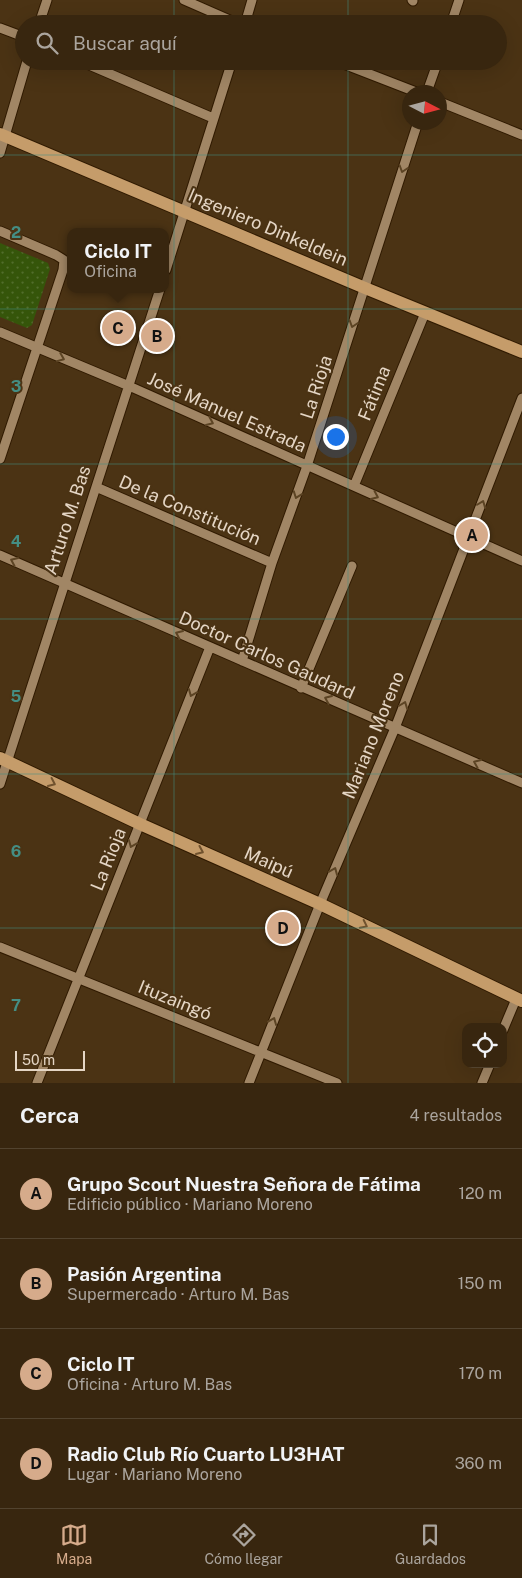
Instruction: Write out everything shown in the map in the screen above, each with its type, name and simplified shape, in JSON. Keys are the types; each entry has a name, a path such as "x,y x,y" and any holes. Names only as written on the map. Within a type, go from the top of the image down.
{"main road":[{"name":"Ingeniero Dinkeldein","path":"3,135 424,313 522,352"},
{"name":"Maipú","path":"4,760 140,824 320,904 519,1000"}],"street":[{"path":"42,15 47,0"},
{"path":"184,0 219,15"},
{"path":"247,15 252,0"},
{"path":"454,15 459,0"},
{"path":"0,28 15,34"},
{"path":"0,152 3,135 24,70"},
{"path":"101,70 213,118"},
{"path":"169,261 229,70"},
{"path":"359,70 402,87"},
{"path":"429,85 435,70"},
{"path":"447,105 522,135"},
{"name":"La Rioja","path":"242,661 272,563 307,466 415,130"},
{"path":"0,231 64,260 63,270 0,460"},
{"name":"Arturo M. Bas","path":"0,784 4,760 64,584 159,293"},
{"name":"Fátima","path":"354,486 424,313"},
{"name":"José Manuel Estrada","path":"0,332 129,386 522,561"},
{"name":"Mariano Moreno","path":"249,1083 320,904 395,728 522,398"},
{"name":"De la Constitución","path":"96,487 272,563"},
{"name":"Doctor Carlos Gaudard","path":"0,555 522,783"},
{"path":"302,688 352,566"},
{"name":"La Rioja","path":"37,1083 210,647"},
{"name":"Ituzaingó","path":"0,947 337,1083"},
{"path":"507,1023 519,1000"},
{"path":"482,1083 488,1068"}],"green space":[{"path":"0,243 48,263 50,269 32,325 27,328 0,317"}],"building":[{"path":"269,917 299,931 296,939 266,925"}],"place":[{"name":"Ciclo IT","path":"118,328"},
{"name":"Pasión Argentina","path":"157,336"},
{"name":"Grupo Scout Nuestra Señora de Fátima","path":"472,535"},
{"name":"Radio Club Río Cuarto LU3HAT","path":"283,928"}]}
